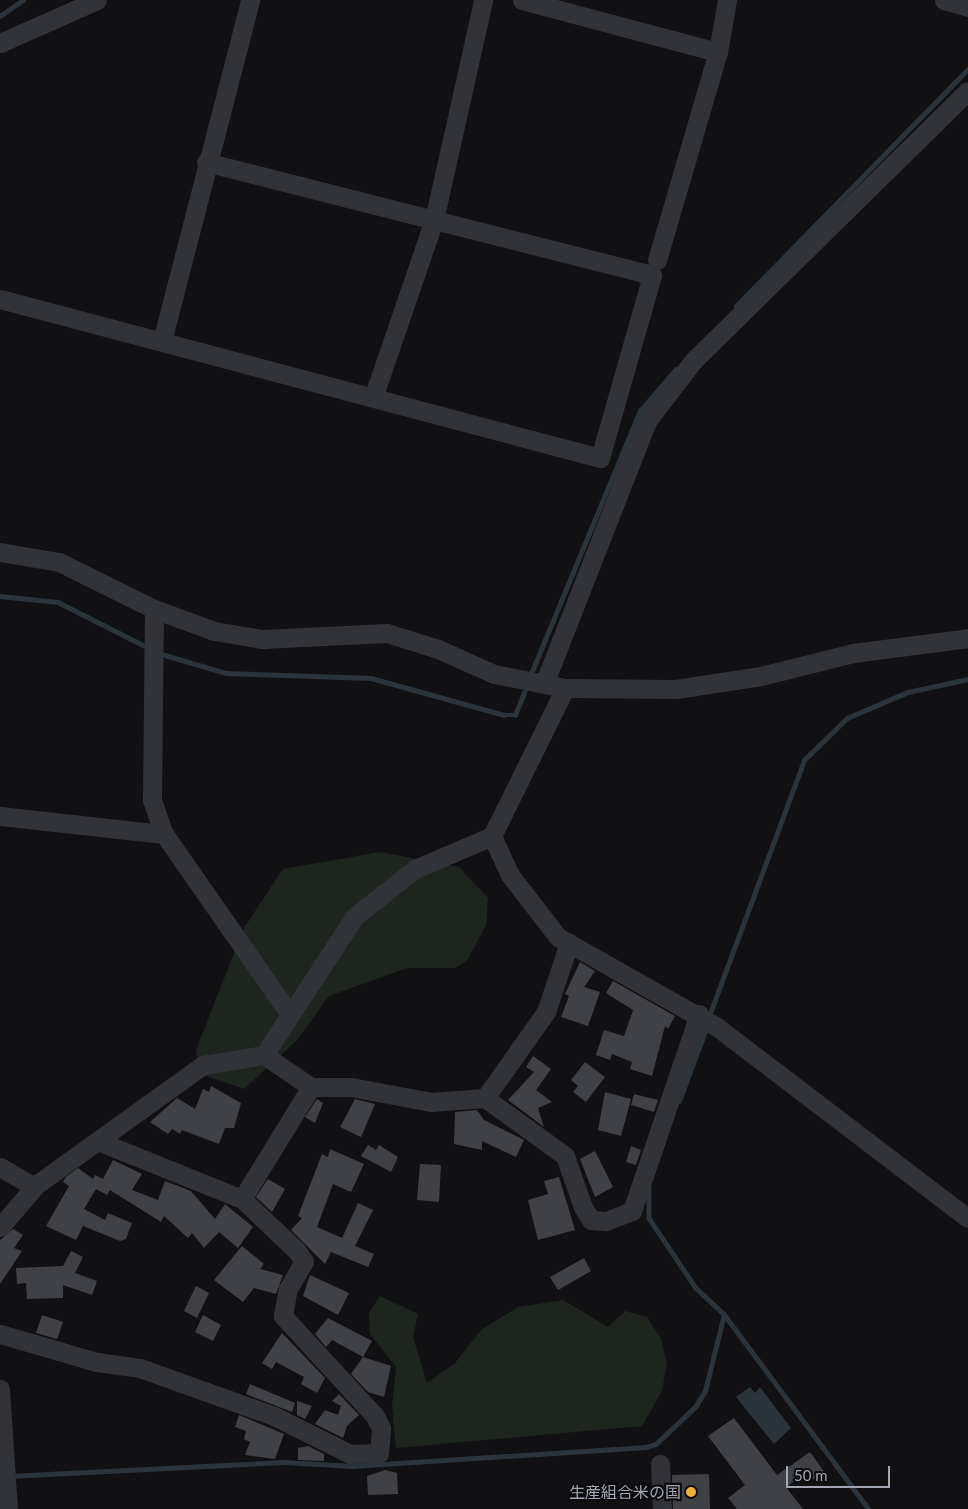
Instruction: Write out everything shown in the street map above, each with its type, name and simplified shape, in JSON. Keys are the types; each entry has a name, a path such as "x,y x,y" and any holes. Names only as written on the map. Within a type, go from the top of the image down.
{"street":[{"path":"0,43 97,0"},
{"path":"156,340 250,0"},
{"path":"374,395 434,220 483,0"},
{"path":"522,0 718,52"},
{"path":"657,260 718,52 727,0"},
{"path":"944,0 968,7"},
{"path":"544,684 646,420 693,361 968,91"},
{"path":"0,299 374,395 600,458 652,275 206,162"},
{"path":"0,552 59,562 154,609 214,631 262,639 387,634 438,649 494,674 565,688 676,689 761,676 853,652 968,638"},
{"path":"154,609 152,800 164,834 288,1012"},
{"path":"264,1055 288,1012 356,916 415,869 492,836 565,688"},
{"path":"0,816 164,834"},
{"path":"492,836 530,904 569,943 699,1014 968,1218"},
{"path":"485,1098 546,1012 569,943"},
{"path":"0,1227 34,1187 100,1142 203,1065 264,1055 311,1087 351,1087 431,1102 485,1098 565,1156 591,1220 623,1217 632,1211 699,1014"},
{"path":"242,1199 311,1087"},
{"path":"0,1334 97,1362 140,1368 274,1416 350,1454 379,1454 381,1428 375,1416 283,1316 288,1289 304,1261 242,1199 100,1142"},
{"path":"0,1166 34,1187"},
{"path":"0,1389 8,1509"},
{"path":"660,1464 662,1509"}],"shaded area":[{"path":"380,852 459,867 488,898 486,925 468,959 456,968 407,968 329,996 297,1040 244,1089 201,1074 196,1050 244,928 283,869"},
{"path":"380,1296 418,1314 413,1337 427,1383 455,1363 481,1330 518,1307 563,1300 608,1327 625,1311 647,1317 661,1339 667,1363 662,1391 642,1426 396,1448 392,1406 396,1367 370,1334 369,1313"},
{"path":"750,1387 755,1393 760,1387 791,1428 774,1444 736,1397"}],"building":[{"path":"580,962 595,971 584,987 600,992 588,1026 561,1017 569,996 565,994"},
{"path":"613,981 675,1016 668,1029 665,1026 652,1076 630,1069 632,1062 612,1054 610,1060 596,1055 604,1030 624,1036 633,1010 606,993"},
{"path":"533,1056 551,1069 536,1090 552,1102 538,1108 544,1127 508,1100 534,1072 526,1067"},
{"path":"585,1062 605,1077 586,1102 573,1092 578,1086 571,1080"},
{"path":"211,1086 241,1103 234,1128 225,1128 219,1144 182,1130 180,1134 172,1129 168,1134 150,1122 177,1098 195,1109 203,1089 209,1092"},
{"path":"605,1092 631,1099 621,1136 598,1130"},
{"path":"634,1094 658,1100 654,1112 631,1105"},
{"path":"317,1099 323,1103 315,1123 305,1117"},
{"path":"355,1099 375,1104 361,1137 340,1127"},
{"path":"477,1110 484,1120 524,1140 516,1157 482,1141 482,1150 454,1144 455,1112"},
{"path":"368,1145 376,1150 379,1145 398,1157 391,1172 361,1156"},
{"path":"631,1146 641,1150 636,1165 626,1162"},
{"path":"330,1149 364,1164 351,1192 333,1184 317,1227 342,1238 358,1203 373,1210 355,1246 374,1254 368,1267 331,1252 325,1264 291,1230 302,1218 298,1216 322,1154 328,1157"},
{"path":"595,1151 613,1187 595,1197 580,1159"},
{"path":"113,1160 142,1174 132,1190 158,1200 165,1181 191,1191 215,1219 225,1204 253,1227 238,1248 219,1232 204,1248 192,1233 188,1238 164,1216 161,1222 110,1190 107,1195 96,1189 84,1209 105,1220 108,1213 132,1223 126,1239 120,1241 83,1226 76,1240 46,1226 69,1186 63,1182 66,1177 78,1168 93,1179 95,1175 103,1179"},
{"path":"420,1164 441,1165 439,1202 417,1200"},
{"path":"559,1177 575,1230 538,1240 528,1200 548,1194 544,1181"},
{"path":"268,1179 285,1189 272,1212 256,1197"},
{"path":"13,1229 23,1235 14,1248 22,1251 0,1284 0,1240"},
{"path":"242,1246 264,1264 260,1269 283,1275 276,1294 254,1288 243,1302 214,1280"},
{"path":"71,1251 83,1257 75,1273 97,1281 92,1295 63,1285 63,1298 27,1299 26,1283 17,1284 16,1268 63,1266"},
{"path":"584,1258 591,1271 558,1290 550,1277"},
{"path":"310,1275 349,1293 338,1315 303,1296"},
{"path":"196,1286 209,1293 197,1318 184,1311"},
{"path":"42,1315 63,1322 57,1339 36,1333"},
{"path":"203,1315 221,1325 213,1341 195,1332"},
{"path":"328,1318 372,1341 363,1357 332,1340 326,1347 315,1334"},
{"path":"282,1333 325,1378 317,1393 301,1384 304,1377 276,1362 272,1369 262,1363"},
{"path":"363,1357 391,1366 384,1397 368,1392 351,1374"},
{"path":"250,1384 295,1403 292,1412 246,1394"},
{"path":"339,1394 359,1415 347,1426 343,1438 315,1424 325,1410 338,1415 341,1406 332,1401"},
{"path":"297,1401 312,1406 305,1419 297,1415"},
{"path":"239,1415 284,1434 275,1459 245,1455 250,1442 244,1439 246,1431 235,1427"},
{"path":"734,1418 777,1475 810,1452 826,1474 816,1482 808,1472 786,1487 803,1509 737,1509 728,1498 745,1485 708,1436"},
{"path":"308,1446 324,1454 324,1461 298,1460 298,1448"},
{"path":"385,1470 397,1473 398,1494 368,1495 367,1476"},
{"name":"生産組合米の国","path":"709,1474 710,1509 673,1509 672,1475"}],"waterway":[{"path":"0,16 23,0"},
{"path":"736,306 968,69"},
{"path":"530,676 640,411 676,369"},
{"path":"0,596 58,602 149,648"},
{"path":"158,653 226,673 371,678 504,715 515,715 527,685"},
{"path":"709,1016 804,760 847,718 908,692 968,679"},
{"path":"679,1101 707,1026"},
{"path":"649,1188 649,1218 696,1288 724,1314 869,1509"},
{"path":"9,1476 284,1462 352,1466 646,1447 656,1444 695,1407 705,1391 724,1314"}],"place":[{"name":"生産組合米の国","path":"691,1492"}]}
